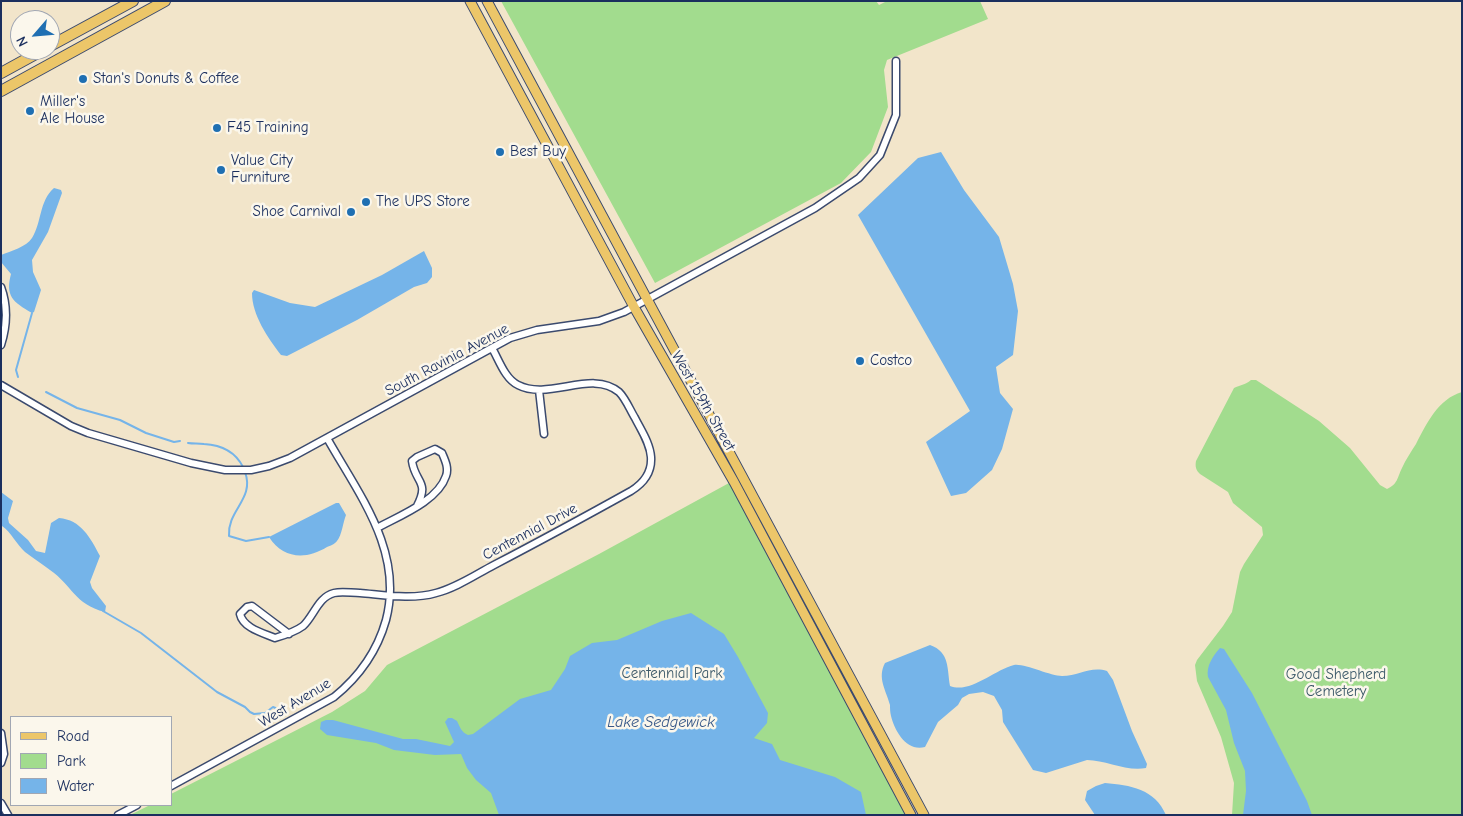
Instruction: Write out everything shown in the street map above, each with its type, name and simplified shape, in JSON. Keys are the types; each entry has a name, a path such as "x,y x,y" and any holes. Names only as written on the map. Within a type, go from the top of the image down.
{"highway":[{"path":"60,41 133,1"},
{"path":"1,91 165,1"},
{"path":"1,72 24,60"}],"main road":[{"name":"West 159th Street","path":"470,1 634,307 734,482 911,815"},
{"name":"West 159th Street","path":"486,1 924,815"}],"street":[{"name":"South Ravinia Avenue","path":"1,385 71,426 88,433 191,463 225,470 251,470 269,466 290,458 328,438 510,338 537,330 599,321 634,307 815,208 859,178 880,155 896,115 896,61"},
{"path":"1,287 6,309 6,321 1,345"},
{"path":"492,348 510,379 517,385 540,390 544,434"},
{"name":"Centennial Drive","path":"289,634 304,625 325,597 333,594 343,592 422,596 436,594 640,486 649,472 652,463 651,451 625,399 618,392 609,386 599,384 584,384 540,390"},
{"name":"West Avenue","path":"172,785 320,705 348,686 364,668 382,636 391,595 388,564 377,528 328,438"},
{"path":"377,528 417,506 436,493 446,476 446,462 442,453 435,449 412,461 423,489 417,506"},
{"path":"252,606 289,634 275,638 249,626 241,619 240,614 247,607 252,606"},
{"path":"1,733 4,754 1,763"},
{"path":"1,803 8,815"},
{"path":"118,815 135,806"}],"green space":[{"path":"501,1 876,1 879,5 887,1 980,1 988,19 887,60 884,70 888,107 871,152 841,183 655,283"},
{"name":"Good Shepherd Cemetery","path":"1251,380 1256,380 1319,421 1350,448 1380,485 1387,489 1395,483 1434,413 1446,400 1462,392 1462,815 1232,815 1234,783 1221,737 1197,681 1195,665 1232,612 1240,572 1263,535 1262,527 1233,503 1228,492 1200,474 1196,468 1196,461 1234,388"},
{"name":"Centennial Park","path":"729,483 753,524 906,815 130,815 148,806 172,806 172,793 332,712 365,691 387,665 599,554"}],"water":[{"path":"941,152 964,190 999,237 1013,284 1018,311 1013,355 996,367 1000,393 1013,409 1002,449 992,470 966,493 951,496 926,442 970,411 858,215 918,158"},
{"path":"54,188 61,190 62,193 48,232 32,260 33,272 41,290 32,313 12,298 9,288 11,274 1,262 1,255 22,246 32,238 38,225 43,205"},
{"path":"424,251 432,268 432,277 427,283 414,287 357,320 287,356 281,355 266,334 258,318 253,301 252,293 254,290 290,303 315,307 382,275"},
{"path":"1,492 13,501 8,518 9,523 28,540 36,551 45,553 51,523 59,518 73,522 84,531 100,556 90,582 92,588 106,606 105,612 95,609 80,599 58,576 19,546 2,526"},
{"path":"339,503 346,515 339,538 332,545 311,554 295,555 281,550 269,537"},
{"name":"Lake Sedgewick","path":"691,613 724,634 768,713 767,723 754,738 772,744 780,760 835,777 861,792 866,815 499,815 491,793 476,780 467,768 461,754 435,755 394,750 376,743 327,735 320,729 321,722 333,720 403,739 416,739 450,746 454,742 445,722 448,718 457,721 466,734 473,734 520,699 551,690 565,669 570,656 592,643 617,640 662,621"},
{"path":"930,645 941,652 944,657 948,667 950,686 958,688 974,684 1014,665 1062,676 1074,675 1090,670 1107,671 1113,680 1132,731 1147,764 1146,768 1131,768 1087,760 1046,773 1033,770 1003,722 1002,710 994,696 983,692 969,694 962,698 958,705 938,722 925,747 913,747 907,744 895,728 893,722 882,679 883,668 885,663"},
{"path":"1220,648 1224,649 1252,693 1307,801 1312,815 1243,815 1246,791 1245,771 1234,743 1226,710 1208,677 1209,665"},
{"path":"1105,783 1124,785 1141,790 1155,799 1166,815 1095,815 1085,800 1087,791"}],"waterway":[{"path":"18,377 16,370 32,313"},
{"path":"46,392 77,408 120,420 146,433 174,442 180,441"},
{"path":"188,443 222,447 232,453 243,467"},
{"path":"245,472 246,490 232,519 229,536 246,541 269,537"},
{"path":"103,611 141,633 217,692 245,707 250,712 254,714 265,713 273,707 278,709"}],"place":[{"name":"Stan's Donuts & Coffee","path":"83,79"},
{"name":"Miller's Ale House","path":"30,111"},
{"name":"F45 Training","path":"217,128"},
{"name":"Best Buy","path":"500,152"},
{"name":"Value City Furniture","path":"221,170"},
{"name":"The UPS Store","path":"366,202"},
{"name":"Shoe Carnival","path":"351,212"},
{"name":"Costco","path":"860,361"}]}
